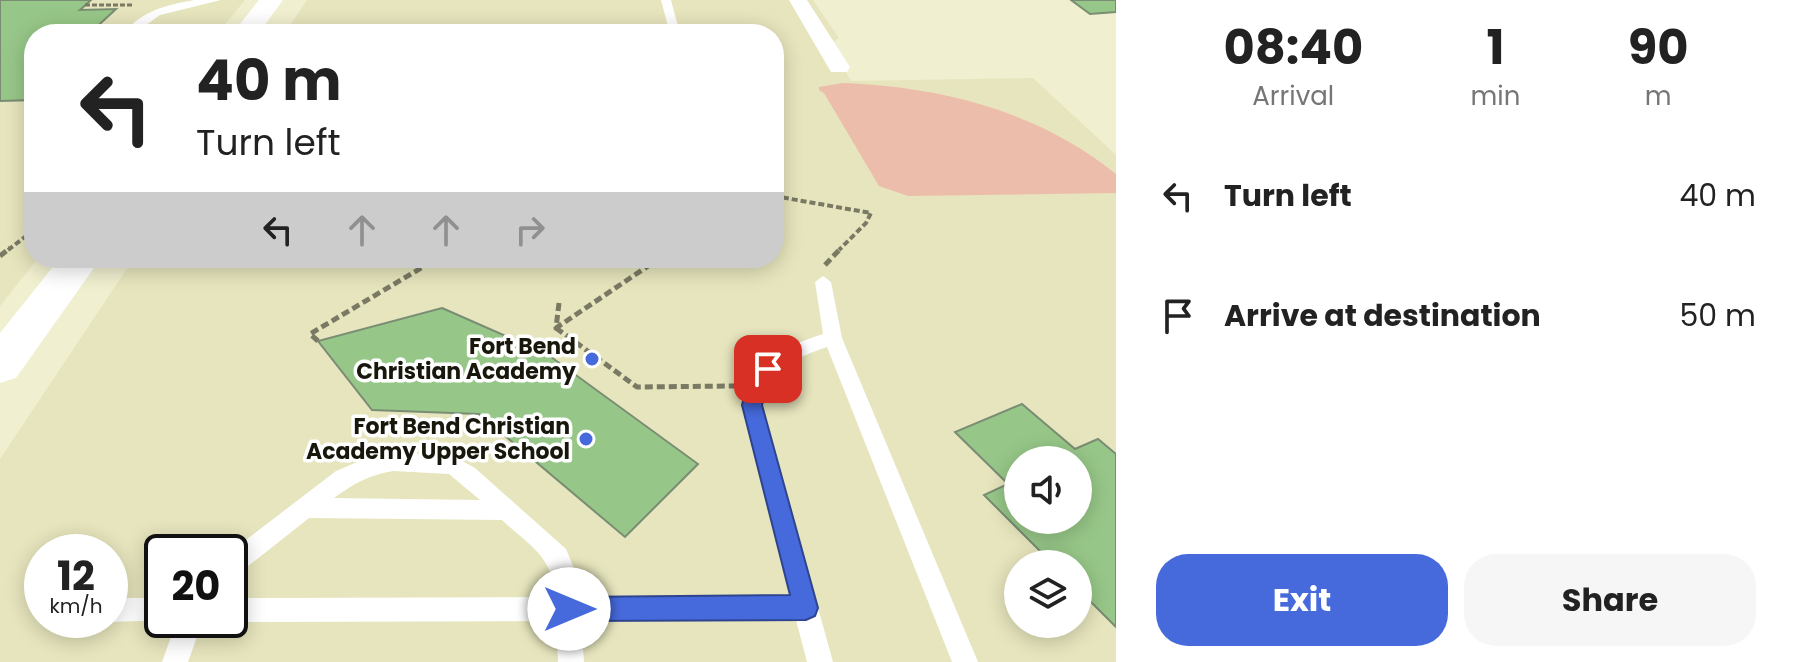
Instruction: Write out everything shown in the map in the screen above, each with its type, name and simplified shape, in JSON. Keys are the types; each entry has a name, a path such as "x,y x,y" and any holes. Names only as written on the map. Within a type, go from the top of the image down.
{"street":[{"path":"253,24 271,0"},
{"path":"798,0 839,67"},
{"path":"0,366 74,268"}],"lane":[{"path":"136,24 170,8 216,0"},
{"path":"666,0 672,24"},
{"path":"823,282 833,338 965,662"},
{"path":"820,662 752,405 757,386 768,369 786,353 833,338"},
{"path":"248,552 344,478 370,466 393,462 453,465 467,474 558,557 566,578 571,662"},
{"path":"305,508 507,510"},
{"path":"248,610 806,608"},
{"path":"175,662 184,638"}],"path":[{"path":"104,9 115,0"},
{"path":"85,5 140,5 150,16"},
{"path":"784,198 871,213 866,223 825,264 823,282"},
{"path":"0,256 24,238"},
{"path":"318,341 310,334 421,268"},
{"path":"556,328 645,268"},
{"path":"556,328 559,303"},
{"path":"556,328 637,387 757,386"}],"shaded area":[{"path":"0,0 245,0 225,24 24,24 24,268 30,268 0,306"},
{"name":"Fort Bend Christian Academy","path":"307,0 813,0 839,38 830,44 851,81 1033,78 1116,155 1116,662 0,662 0,459 127,268 784,268 784,24 291,24"},
{"path":"843,83 880,85 952,97 1021,119 1086,152 1116,174 1116,193 908,196 879,186 824,93 819,90 819,87"}],"building":[{"path":"0,0 91,0 80,10 116,9 100,24 24,24 24,100 0,101"},
{"path":"1071,0 1116,0 1116,12 1090,14"},
{"name":"Fort Bend Christian Academy Upper School","path":"442,308 547,354 698,464 625,537 479,414 372,410 318,341"},
{"path":"1022,404 1071,446 1004,446 1004,480 955,432"},
{"path":"1098,439 1116,454 1116,627 1092,603 1092,550 1039,550 1023,534 1092,534 1092,446 1082,446"},
{"path":"1004,486 1004,515 984,495"}],"place":[{"name":"Fort Bend Christian Academy","path":"592,359"},
{"name":"Fort Bend Christian Academy Upper School","path":"586,439"}],"route":[{"path":"569,609 806,608 752,405 757,386 768,369"}]}
